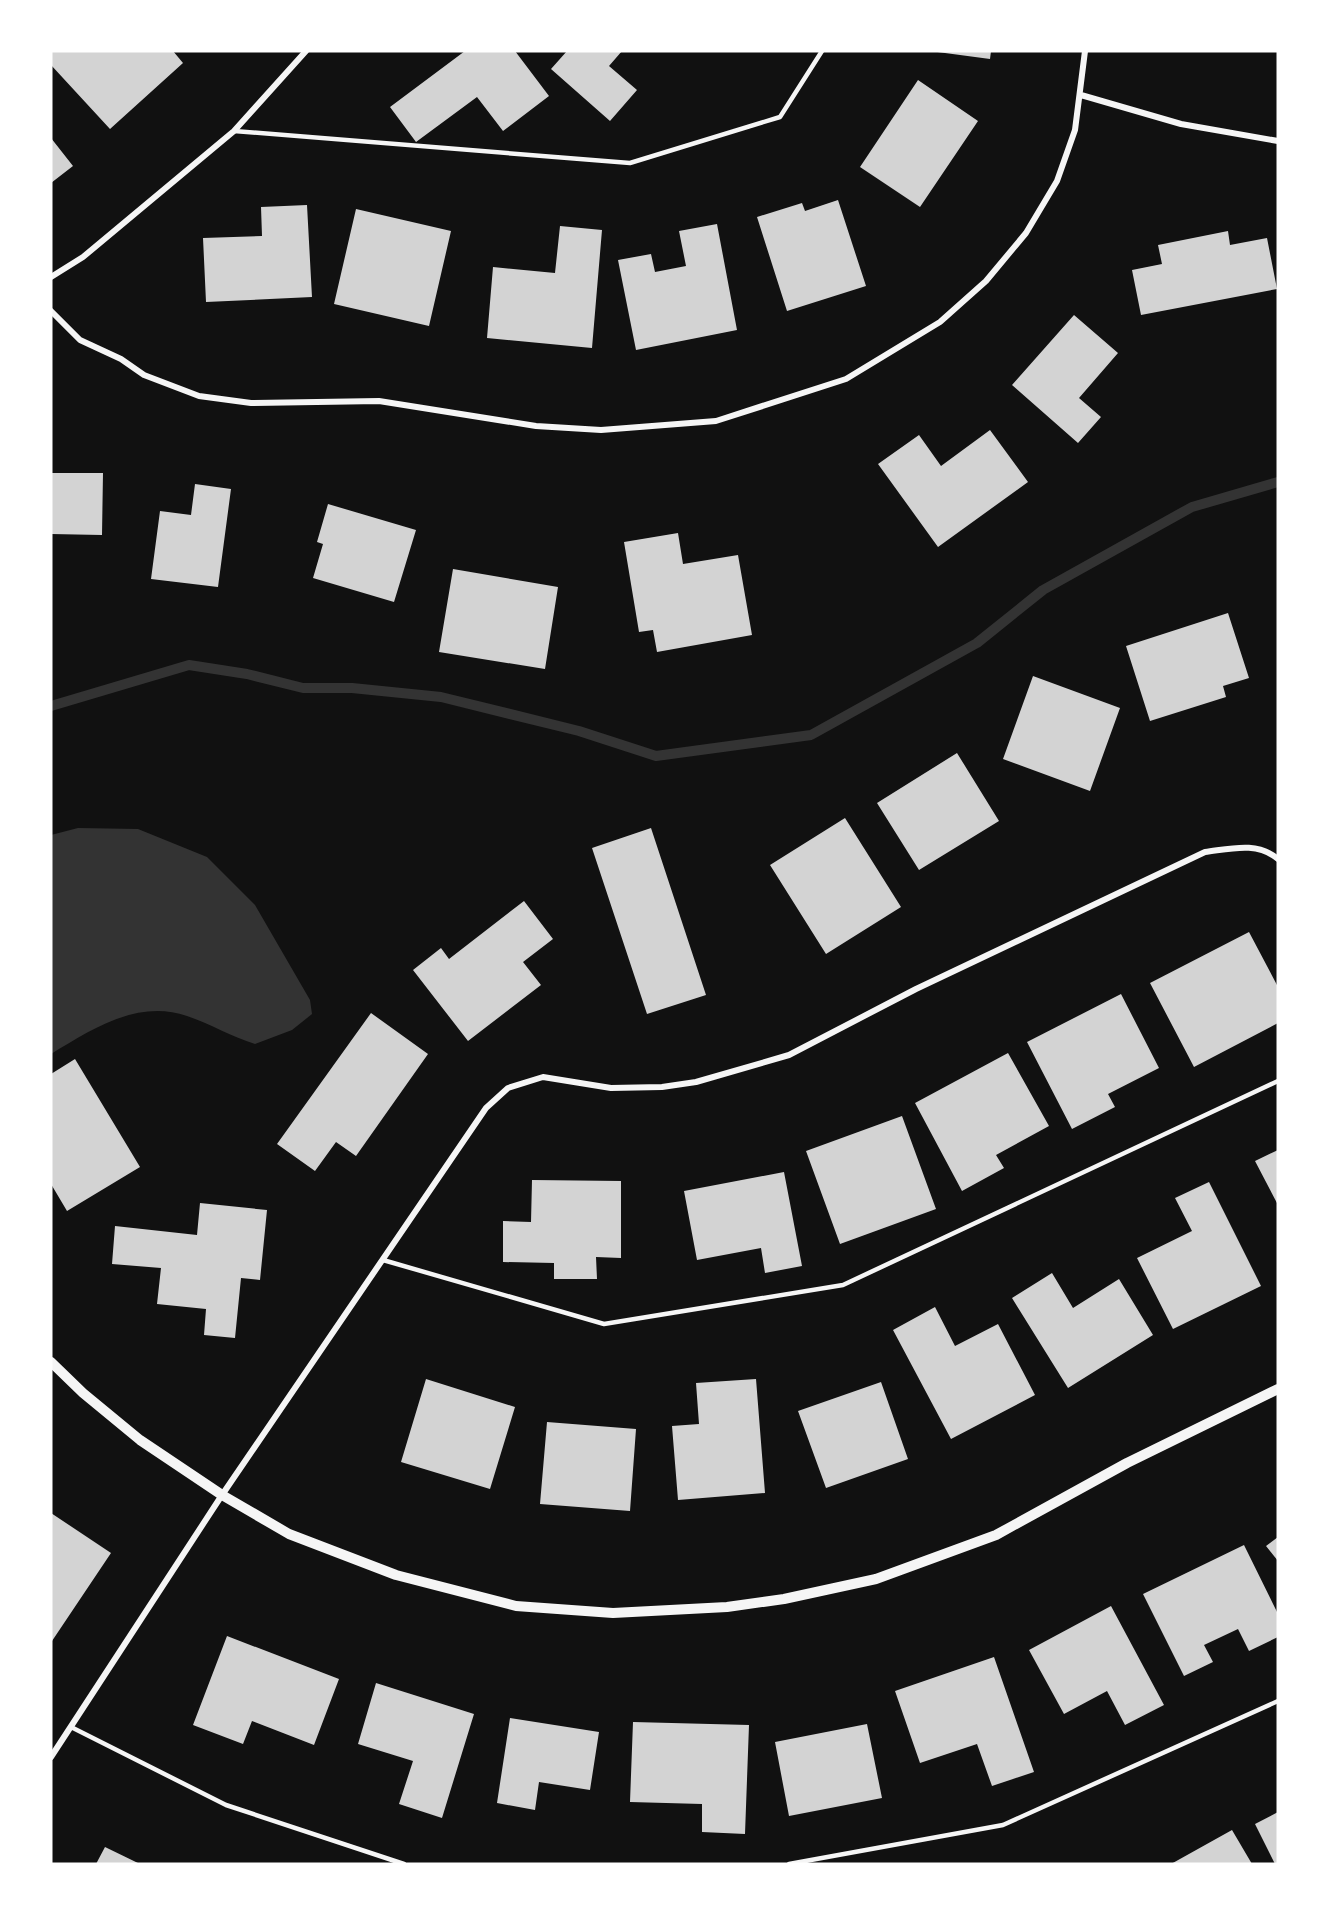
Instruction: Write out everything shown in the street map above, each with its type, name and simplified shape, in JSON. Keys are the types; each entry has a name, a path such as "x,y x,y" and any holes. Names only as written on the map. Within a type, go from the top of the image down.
{"street":[{"path":"51,277 83,257 234,131 306,51"},
{"path":"51,311 80,340 121,359 144,375 199,396 251,404 379,401 536,426 601,430 716,421 846,379 940,322 986,281 1026,233 1057,181 1076,130 1085,51"},
{"path":"1081,96 1181,124 1278,141"},
{"path":"51,1757 222,1495 486,1108 508,1088 543,1077 610,1088 673,1085 696,1082 789,1055 916,989 1205,852 1250,846 1270,851 1278,859"},
{"path":"51,1362 83,1393 140,1440 222,1495 289,1534 396,1575 516,1606 613,1613 727,1608 784,1599 876,1579 996,1535 1127,1463 1278,1389"}],"lane":[{"path":"234,131 630,163 780,117 822,51"},
{"path":"383,1260 604,1324 843,1285 1278,1081"},
{"path":"789,1864 1003,1825 1278,1701"},
{"path":"71,1727 226,1805 404,1864"}],"shaded area":[{"path":"78,828 138,829 207,857 255,905 310,1000 312,1014 292,1030 255,1044 187,1016 151,1011 116,1019 51,1054 51,835"}],"building":[{"path":"51,51 173,51 183,63 110,129 51,65"},
{"path":"465,51 515,51 549,96 503,131 477,97 416,142 390,107"},
{"path":"567,51 622,51 609,66 637,90 610,121 551,69"},
{"path":"930,51 991,51 990,59"},
{"path":"918,80 978,121 920,207 860,167"},
{"path":"51,138 73,166 51,183"},
{"path":"838,200 866,286 787,311 757,217 802,203 805,211"},
{"path":"307,205 312,297 206,302 203,238 262,236 261,207"},
{"path":"356,209 451,231 429,326 334,304"},
{"path":"717,224 737,330 636,350 618,260 651,254 655,272 686,266 679,231"},
{"path":"560,226 602,230 592,348 487,338 493,267 555,273"},
{"path":"1228,231 1230,245 1267,238 1277,289 1141,315 1132,270 1162,264 1158,245"},
{"path":"1074,315 1118,353 1079,398 1101,417 1078,443 1012,385"},
{"path":"990,430 1028,482 938,547 878,464 919,435 941,466"},
{"path":"51,473 103,473 102,535 51,534"},
{"path":"195,484 231,489 218,587 151,579 160,511 191,515"},
{"path":"328,504 416,530 394,602 313,578 323,544 317,542"},
{"path":"678,533 683,564 738,555 752,635 657,652 653,630 639,632 624,542"},
{"path":"453,569 558,587 545,669 439,652"},
{"path":"1228,613 1249,678 1223,686 1226,697 1150,721 1126,646"},
{"path":"1033,676 1120,708 1090,791 1003,759"},
{"path":"957,753 999,821 919,870 877,803"},
{"path":"845,818 901,907 826,954 770,865"},
{"path":"651,828 706,995 647,1014 592,848"},
{"path":"524,901 553,939 523,962 541,985 468,1041 413,970 441,948 449,959"},
{"path":"1249,932 1278,987 1278,1023 1194,1067 1150,983"},
{"path":"1121,994 1159,1068 1108,1094 1115,1107 1072,1129 1027,1042"},
{"path":"371,1013 428,1054 356,1156 336,1142 315,1171 277,1144"},
{"path":"1008,1053 1049,1126 996,1155 1004,1168 962,1191 915,1103"},
{"path":"75,1059 140,1167 67,1211 51,1184 51,1074"},
{"path":"902,1116 936,1209 840,1244 806,1151"},
{"path":"1278,1150 1278,1205 1255,1161"},
{"path":"784,1172 802,1266 765,1273 761,1248 697,1260 684,1191"},
{"path":"532,1180 621,1181 621,1258 596,1257 597,1279 554,1279 554,1263 503,1262 503,1221 531,1222"},
{"path":"1209,1182 1261,1286 1173,1329 1137,1258 1192,1231 1175,1198"},
{"path":"200,1203 267,1210 260,1280 241,1278 235,1338 204,1335 206,1309 157,1304 161,1268 112,1264 115,1226 197,1235"},
{"path":"1052,1273 1073,1308 1119,1279 1153,1335 1068,1388 1012,1298"},
{"path":"935,1307 955,1346 998,1324 1035,1395 951,1439 893,1330"},
{"path":"426,1379 515,1407 490,1489 401,1462"},
{"path":"756,1379 765,1493 678,1500 672,1426 699,1424 696,1383"},
{"path":"881,1382 908,1459 826,1488 798,1411"},
{"path":"547,1422 636,1429 630,1511 540,1504"},
{"path":"51,1513 111,1553 52,1641 51,1640"},
{"path":"1278,1537 1278,1561 1266,1546"},
{"path":"1244,1545 1278,1614 1278,1637 1249,1651 1238,1629 1204,1645 1213,1662 1184,1676 1143,1594"},
{"path":"1111,1606 1164,1705 1125,1725 1107,1691 1064,1714 1029,1650"},
{"path":"227,1636 339,1679 314,1745 252,1721 243,1744 193,1725"},
{"path":"994,1657 1034,1772 992,1786 977,1744 920,1763 895,1691"},
{"path":"376,1683 474,1714 442,1818 399,1804 413,1761 358,1744"},
{"path":"510,1718 599,1732 590,1790 539,1782 535,1810 497,1803"},
{"path":"633,1722 749,1725 745,1834 702,1832 702,1804 630,1802"},
{"path":"867,1724 882,1798 789,1816 775,1742"},
{"path":"1278,1812 1278,1864 1275,1864 1255,1824"},
{"path":"1232,1830 1252,1864 1171,1864"},
{"path":"105,1847 140,1864 96,1864"}],"waterway":[{"path":"51,706 189,665 247,674 303,688 352,688 441,697 579,731 656,756 811,735 977,643 1043,590 1192,507 1278,482"}]}
